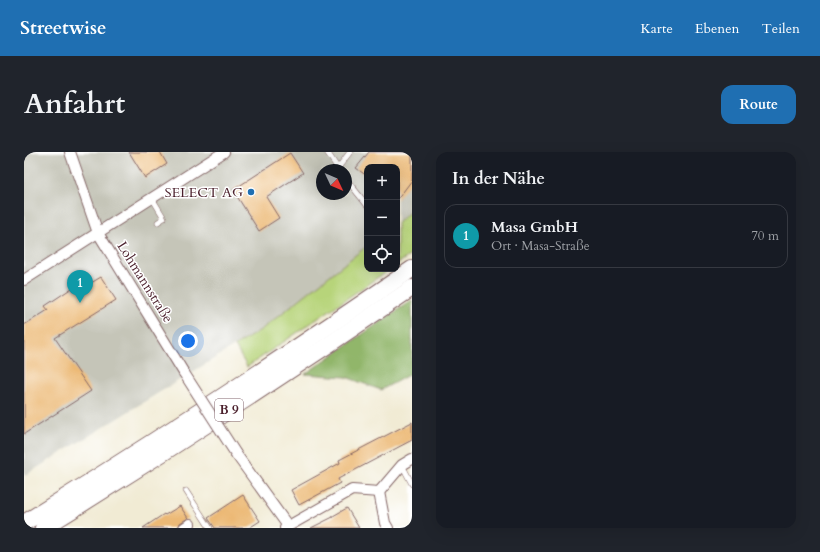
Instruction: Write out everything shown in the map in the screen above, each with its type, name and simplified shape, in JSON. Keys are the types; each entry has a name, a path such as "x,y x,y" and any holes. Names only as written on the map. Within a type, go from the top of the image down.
{"highway":[{"name":"B 9","path":"24,523 144,448 311,339 412,269"},
{"name":"B 9","path":"43,528 144,466 333,342 412,288"}],"street":[{"name":"Lohmannstraße","path":"70,152 98,233 184,373 236,454 286,527"},
{"name":"Lohmannstraße","path":"98,233 224,152"},
{"path":"24,280 98,233"},
{"path":"388,528 385,522 380,492 402,465 412,459"},
{"path":"286,527 352,490 380,492"}],"lane":[{"path":"327,152 335,164"},
{"path":"342,164 350,152"},
{"path":"352,186 364,201"},
{"path":"152,198 164,218 158,222"},
{"path":"402,465 412,484"},
{"path":"186,492 210,528"}],"shaded area":[{"path":"24,152 412,152 412,210 400,220 400,164 364,164 364,248 262,329 24,476"}],"green space":[{"path":"412,210 412,254 400,262 400,236 400,220"},
{"path":"364,248 364,272 386,272 247,367 235,346 262,329"},
{"path":"412,300 412,373 381,390 346,377 305,374"}],"building":[{"path":"129,152 160,152 167,164 145,178"},
{"path":"369,152 412,152 412,180 400,196 400,164 364,164 364,174 356,168"},
{"name":"SELECT AG","path":"290,153 303,173 266,197 279,218 259,231 233,190"},
{"path":"101,277 116,300 55,338 91,391 24,434 24,325 48,310 45,306 72,288 74,291 90,281 91,283"},
{"path":"412,422 412,440 338,479 340,483 299,505 291,490 340,463 339,460"},
{"path":"243,495 260,521 249,528 215,528 208,518"},
{"path":"180,506 188,518 180,523 178,528 143,528 164,514 165,515"},
{"path":"347,508 359,528 311,528 333,517"}],"place":[{"name":"SELECT AG","path":"251,192"},
{"name":"Masa GmbH","path":"80,303"}]}
